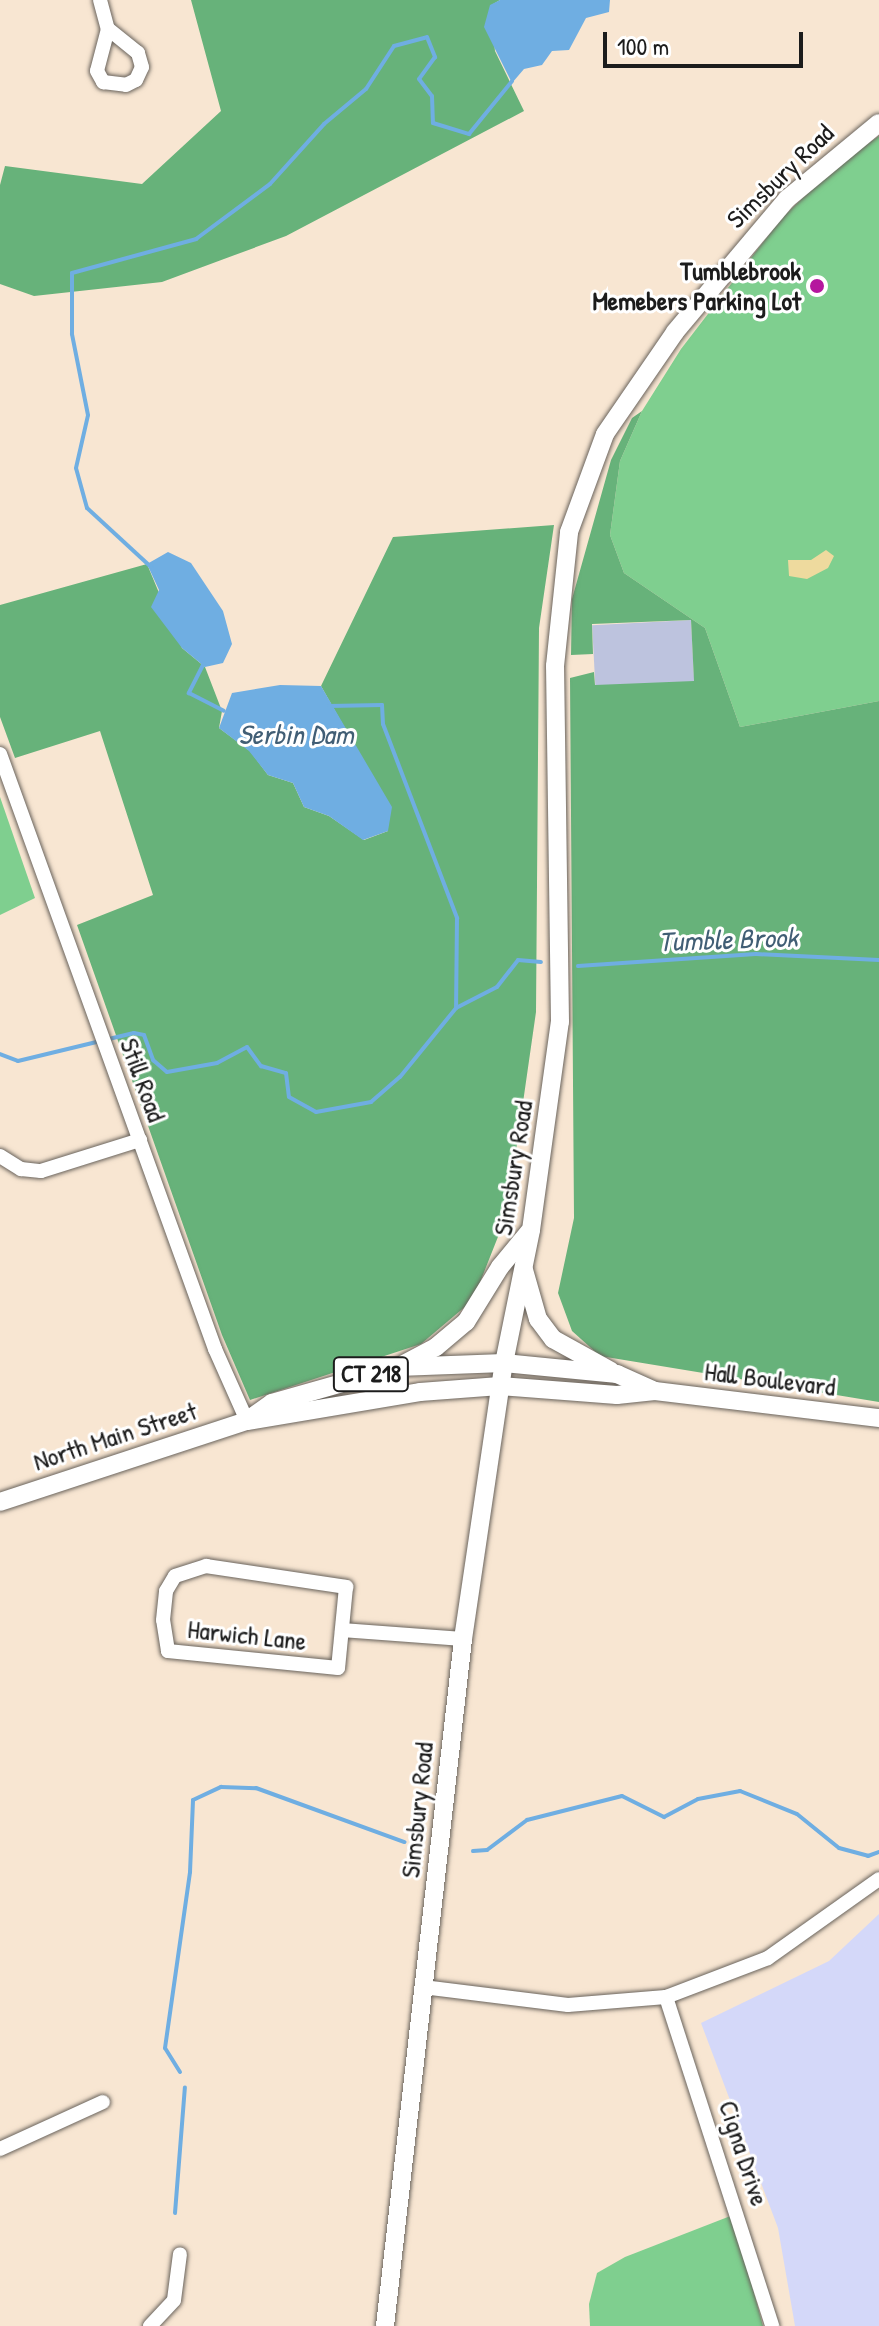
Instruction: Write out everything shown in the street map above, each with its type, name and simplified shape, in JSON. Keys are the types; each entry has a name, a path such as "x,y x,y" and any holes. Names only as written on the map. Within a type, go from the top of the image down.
{"main road":[{"name":"Simsbury Road","path":"385,2326 463,1639 500,1386 531,1230 560,1022 555,666 558,596 574,510 594,457 625,399 715,280 787,199 879,123"},
{"path":"398,1367 436,1347 466,1322 500,1267 531,1230"},
{"path":"523,1265 546,1331 572,1353 617,1374"},
{"name":"North Main Street","path":"247,1421 272,1403 398,1367 504,1363"},
{"name":"Hall Boulevard","path":"504,1363 617,1374 655,1391"},
{"name":"North Main Street","path":"0,1502 247,1421 420,1392 500,1386"},
{"name":"Hall Boulevard","path":"500,1386 617,1395 655,1391 879,1418"}],"street":[{"path":"100,0 108,29"},
{"name":"Still Road","path":"0,754 215,1349 247,1421"},
{"path":"0,1156 21,1169 41,1171 140,1140"},
{"name":"Harwich Lane","path":"206,1566 346,1587 342,1630 338,1668 168,1651 163,1620 166,1591 175,1576 206,1566"},
{"name":"Harwich Lane","path":"342,1630 463,1639"},
{"path":"423,1987 568,2005 666,1997 768,1958 879,1879"},
{"name":"Cigna Drive","path":"666,1997 772,2326"},
{"path":"0,2149 103,2102"},
{"path":"150,2326 166,2314 174,2300 180,2254"}],"shaded area":[{"path":"691,620 694,682 595,687 592,625"},
{"path":"879,1914 879,2326 795,2326 778,2228 701,2023 829,1961"}],"green space":[{"path":"191,0 500,0 490,6 495,51 524,111 286,236 162,282 34,296 0,284 0,185 5,166 142,184 221,111"},
{"path":"879,136 879,701 740,727 705,628 624,573 610,535 620,461 642,411 681,349 781,219 837,165"},
{"path":"642,411 620,461 610,535 624,573 705,628 740,727 879,701 879,1402 600,1356 572,1331 558,1293 574,1218 570,678 594,672 595,685 694,681 691,620 592,624 593,654 571,655 572,599 611,460 632,418"},
{"path":"554,525 539,628 536,1012 507,1214 473,1300 421,1344 250,1400 222,1335 77,925 153,895 100,731 15,758 0,717 0,605 147,564 182,648 205,667 222,711 219,728 250,751 268,775 293,783 304,807 329,816 364,840 388,831 347,732 321,686 393,537"},
{"path":"0,797 35,898 0,915"},
{"path":"733,2215 763,2326 590,2326 589,2304 597,2273 625,2257"}],"sand":[{"path":"826,550 834,556 828,568 807,579 789,576 788,560 811,560"}],"water":[{"path":"500,0 610,0 609,12 586,18 569,50 552,51 542,65 524,69 512,83 484,27 490,5"},
{"path":"168,552 191,563 223,611 232,644 223,663 205,667 182,648 151,607 159,590 147,564"},
{"name":"Serbin Dam","path":"280,685 321,686 392,807 388,831 363,840 329,816 304,807 293,783 268,775 249,751 219,728 232,693"}],"waterway":[{"path":"151,567 87,508 76,468 88,415 72,334 72,273 196,239 270,184 324,124 366,89 394,46 427,37 435,57 419,79 432,96 433,123 469,134 512,81"},
{"path":"204,663 189,693 224,711"},
{"path":"329,706 382,705 383,724 457,918 456,1008"},
{"name":"Tumble Brook","path":"578,966 756,954 879,960"},
{"name":"Tumble Brook","path":"0,1054 18,1061 134,1033 144,1035 153,1060 167,1072 217,1063 247,1047 261,1066 286,1073 289,1097 316,1112 371,1102 400,1077 456,1008 497,987 518,960 541,962"},
{"path":"180,2072 165,2048 190,1872 193,1800 221,1787 256,1788 404,1842"},
{"path":"473,1851 487,1850 527,1820 622,1796 664,1817 698,1799 740,1791 797,1814 839,1848 868,1856 879,1852"},
{"path":"175,2213 185,2087"}],"place":[{"name":"Tumblebrook Memebers Parking Lot","path":"817,286"}]}
